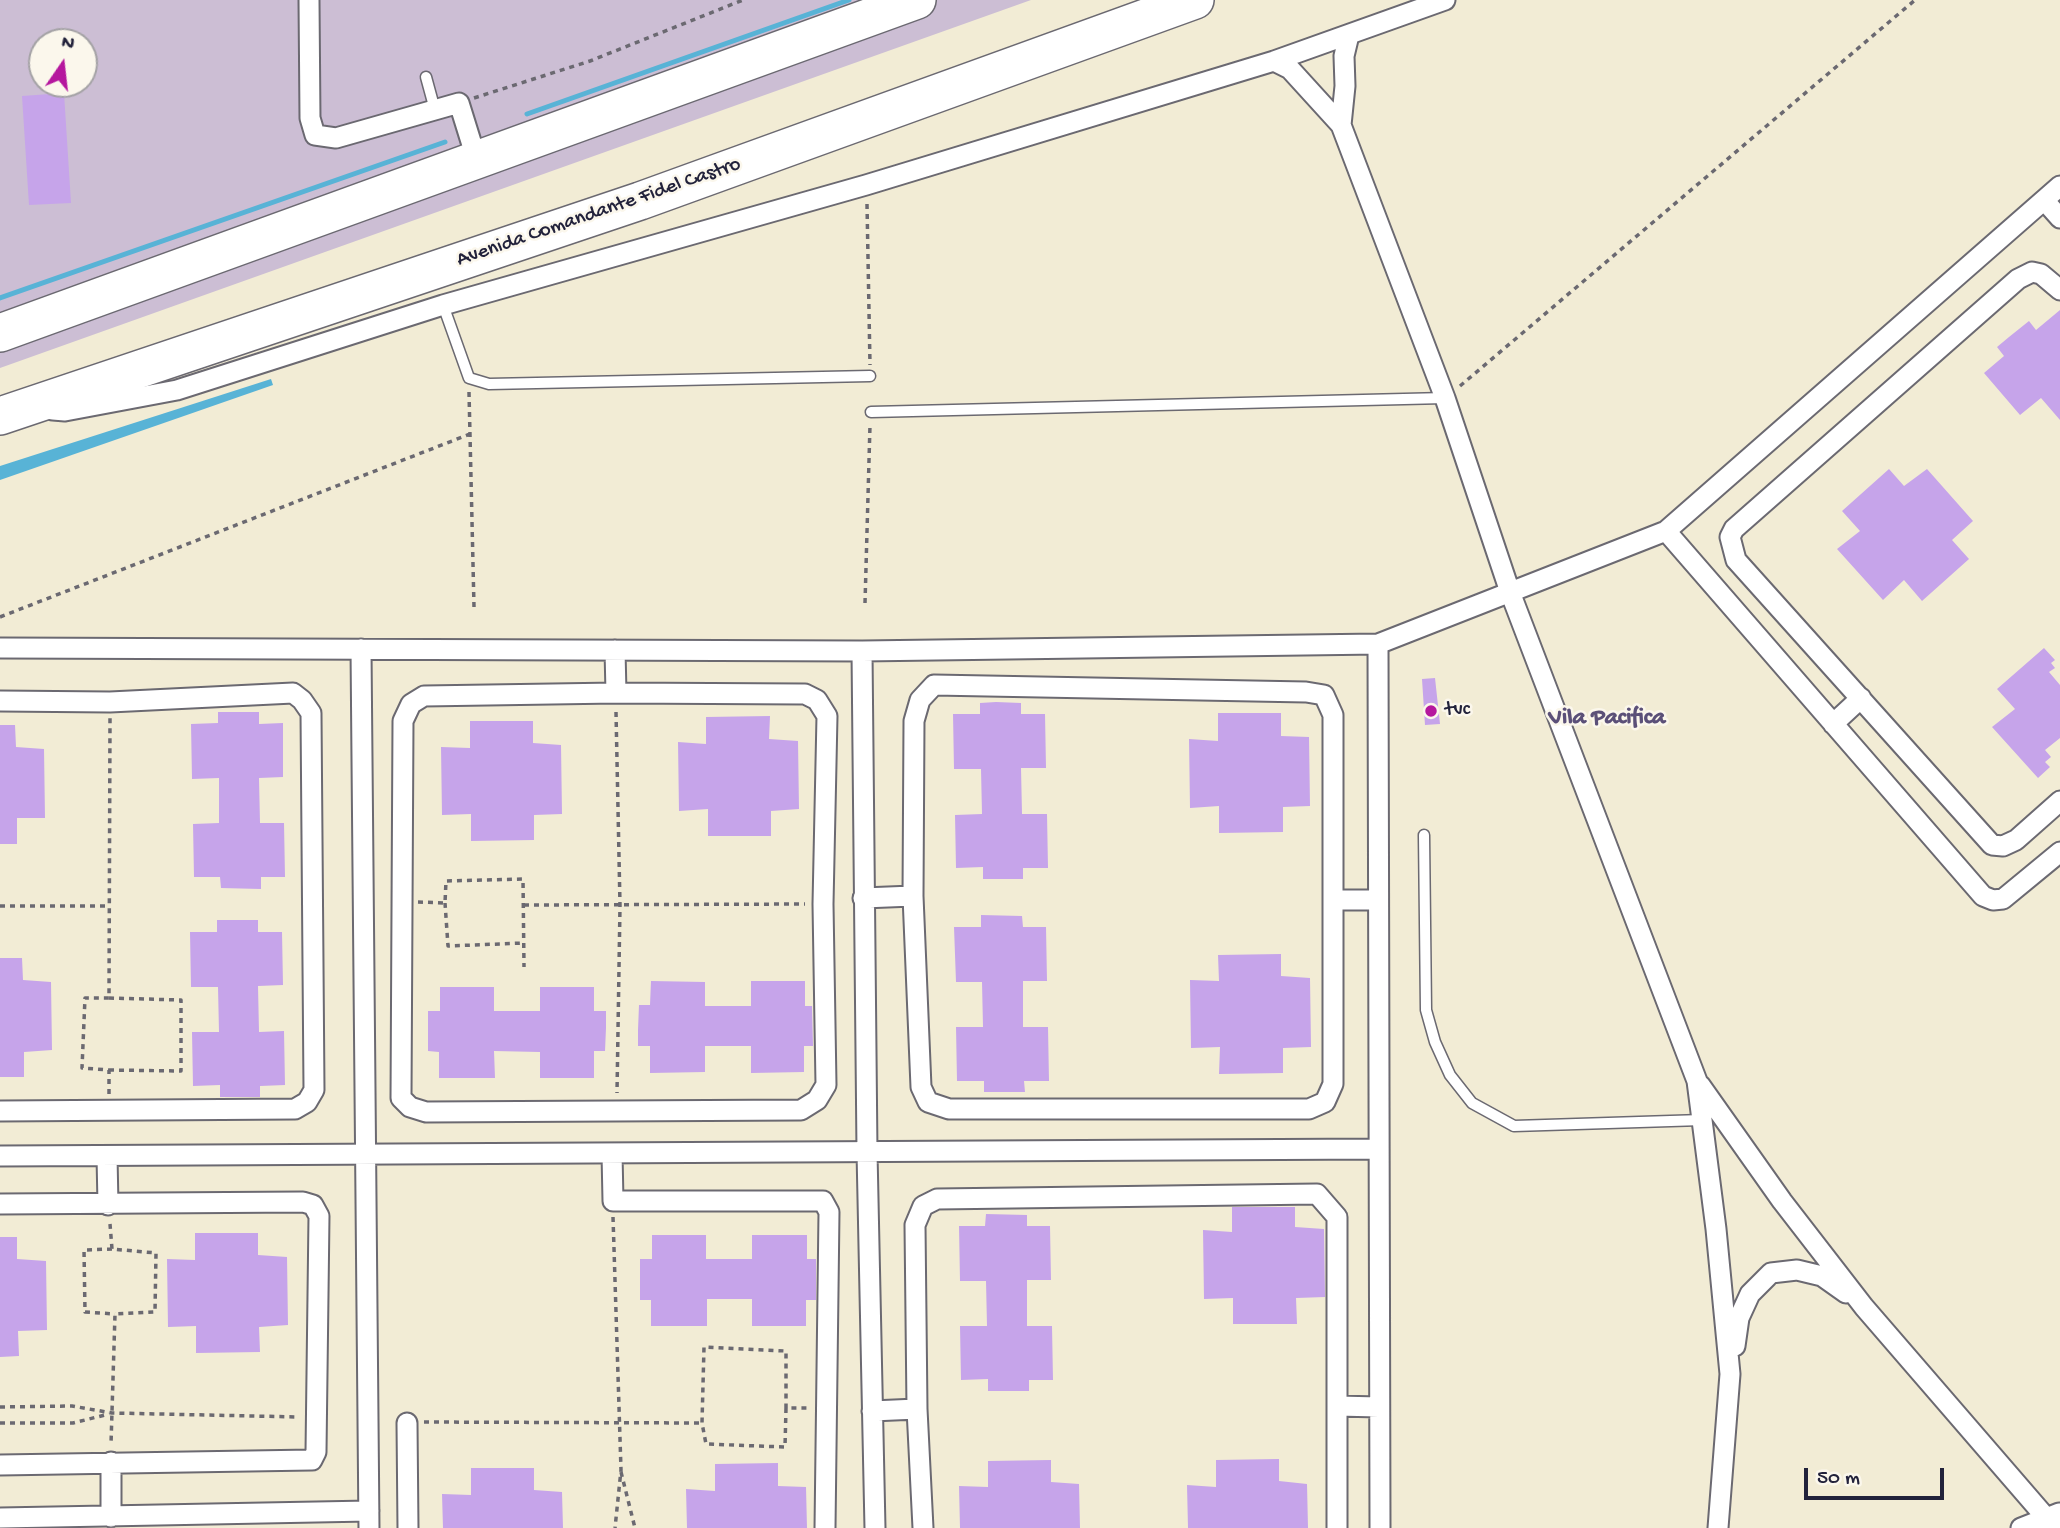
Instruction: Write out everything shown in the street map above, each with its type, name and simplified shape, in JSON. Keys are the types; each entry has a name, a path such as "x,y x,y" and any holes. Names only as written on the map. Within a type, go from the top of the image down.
{"highway":[{"path":"0,333 917,0"},
{"name":"Avenida Comandante Fidel Castro","path":"16,411 640,201 1195,0"}],"street":[{"path":"309,0 310,118 315,135 336,138 459,103 477,161"},
{"path":"16,411 65,411 177,390 443,305 866,185 1274,61 1445,0"},
{"path":"1340,125 1345,86 1344,56 1349,35"},
{"path":"1274,61 1290,69 1340,125 1445,398 1510,592 1697,1081 1730,1374"},
{"path":"0,648 862,651 1378,644 1666,531 2060,186"},
{"path":"2044,200 2060,218"},
{"path":"2060,290 2041,274 2032,272 2018,279 1734,529 1731,547 1736,560 1992,845 2003,846 2016,840 2060,801"},
{"path":"1666,531 1983,896 1993,900 2003,899 2060,852"},
{"path":"1378,644 1380,1528"},
{"path":"0,1518 369,1519 361,649"},
{"path":"615,650 616,693"},
{"path":"862,651 863,898 875,1528"},
{"path":"934,685 1306,692 1324,695 1333,715 1333,900 1333,1084 1325,1102 1309,1109 949,1109 928,1102 920,1087 913,895 914,721 920,700 934,685"},
{"path":"616,693 805,694 817,700 827,716 823,904 826,1085 817,1100 801,1110 426,1112 410,1107 401,1098 403,721 411,704 424,696 616,693"},
{"path":"0,701 110,702 293,694 302,700 311,713 314,1090 307,1102 295,1109 0,1111"},
{"path":"1829,719 1857,694"},
{"path":"863,898 913,895"},
{"path":"1333,900 1377,900"},
{"path":"1697,1081 1782,1201 1864,1307 2054,1520 2021,1528"},
{"path":"0,1156 1378,1149"},
{"path":"612,1153 613,1201 823,1200 829,1212 825,1528"},
{"path":"107,1156 108,1205"},
{"path":"923,1528 917,1409 915,1225 923,1206 937,1199 1317,1194 1336,1217 1337,1528"},
{"path":"0,1204 303,1202 313,1205 319,1216 316,1452 312,1460 0,1465"},
{"path":"1718,1528 1730,1374 1739,1318 1750,1294 1771,1273 1797,1270 1822,1276 1864,1307"},
{"path":"1337,1406 1379,1407"},
{"path":"872,1411 917,1409"},
{"path":"407,1423 408,1528"},
{"path":"111,1462 111,1517"}],"lane":[{"path":"426,77 435,110"},
{"path":"443,305 469,379 508,384 870,376"},
{"path":"871,412 1445,398"},
{"path":"1424,835 1426,1010 1435,1042 1450,1076 1472,1103 1514,1125 1602,1125 1702,1120"}],"path":[{"path":"459,103 590,61 743,0"},
{"path":"1445,398 1916,0"},
{"path":"866,185 870,376"},
{"path":"469,379 474,607"},
{"path":"865,603 871,412"},
{"path":"0,617 470,434"},
{"path":"616,693 620,905 617,1113"},
{"path":"109,998 110,702"},
{"path":"524,943 448,946 446,881 523,879 524,905 524,943 524,967"},
{"path":"402,902 445,903"},
{"path":"524,905 823,904"},
{"path":"0,906 109,906"},
{"path":"85,998 109,998 181,1000 181,1071 82,1068 85,998"},
{"path":"108,1110 109,1070"},
{"path":"613,1201 621,1469 615,1528"},
{"path":"108,1205 112,1249"},
{"path":"112,1249 156,1254 155,1312 85,1312 84,1250 112,1249"},
{"path":"111,1462 115,1314"},
{"path":"704,1347 786,1351 786,1408 785,1447 706,1444 702,1423 704,1347"},
{"path":"0,1407 72,1406 112,1413 315,1417"},
{"path":"786,1408 825,1407"},
{"path":"0,1423 74,1423 112,1413"},
{"path":"407,1423 702,1423"},
{"path":"621,1469 635,1528"}],"shaded area":[{"path":"0,0 1031,0 0,368"}],"water":[{"path":"271,379 273,385 0,480 0,466"}],"building":[{"path":"22,96 64,98 71,203 29,205"},
{"path":"2060,310 2060,420 2041,398 2020,415 1984,373 2004,356 1997,347 2009,337 2029,321 2036,330"},
{"path":"1889,469 1904,486 1927,469 1973,521 1952,540 1969,559 1922,601 1904,580 1883,600 1837,549 1860,531 1842,511"},
{"path":"2044,648 2055,660 2051,663 2055,668 2049,672 2060,685 2060,738 2045,750 2051,757 2045,762 2050,767 2038,778 1992,727 2015,709 1997,689"},
{"name":"tvc","path":"1435,678 1440,724 1425,725 1422,679"},
{"path":"980,703 1021,703 1021,714 1045,714 1046,768 1021,768 1022,814 1047,814 1048,868 1023,868 1023,879 983,879 983,867 956,868 955,815 982,814 981,769 954,769 953,714 980,714"},
{"path":"218,712 259,712 259,724 283,723 283,777 259,778 260,823 284,823 285,877 261,877 261,889 221,888 220,877 194,877 193,824 219,823 219,778 192,779 191,724 218,723"},
{"path":"1218,713 1281,713 1281,736 1309,737 1310,806 1283,807 1283,832 1219,833 1219,806 1190,808 1189,739 1218,741"},
{"path":"770,716 769,739 798,741 799,809 771,811 771,836 708,836 708,809 679,811 678,742 706,744 706,717"},
{"path":"470,721 533,721 533,743 561,745 562,814 534,815 534,840 471,841 471,814 442,815 441,747 470,748"},
{"path":"0,725 15,725 16,747 44,749 45,818 17,818 17,844 0,844"},
{"path":"981,915 1022,916 1023,927 1046,927 1047,981 1023,981 1023,1027 1048,1027 1049,1081 1024,1081 1025,1092 984,1092 984,1081 957,1081 956,1027 983,1027 982,982 956,982 954,927 981,927"},
{"path":"217,920 258,920 258,932 282,932 283,985 258,986 259,1032 284,1031 285,1085 260,1086 260,1097 220,1097 220,1085 193,1086 192,1032 219,1032 218,987 191,987 190,932 217,932"},
{"path":"1281,954 1281,976 1310,978 1311,1047 1283,1048 1283,1073 1219,1074 1220,1047 1191,1048 1190,980 1219,981 1218,955"},
{"path":"0,958 22,958 23,980 51,982 52,1050 24,1052 24,1077 0,1077"},
{"path":"651,981 705,982 705,1006 751,1006 751,981 805,981 805,1006 812,1006 813,1046 804,1046 804,1072 751,1073 751,1046 705,1046 705,1072 650,1073 650,1046 638,1046 638,1030 639,1005 650,1005"},
{"path":"440,987 494,987 494,1011 540,1011 540,987 594,987 594,1011 606,1011 606,1028 605,1051 594,1051 594,1078 540,1078 540,1052 494,1051 495,1078 439,1078 439,1052 428,1051 428,1011 440,1011"},
{"path":"1232,1207 1295,1207 1295,1227 1324,1229 1325,1297 1296,1298 1297,1324 1233,1324 1233,1298 1204,1299 1203,1230 1232,1232"},
{"path":"986,1214 1027,1215 1027,1226 1050,1226 1051,1280 1027,1280 1027,1326 1052,1326 1053,1380 1029,1380 1029,1391 988,1391 988,1379 961,1380 960,1326 987,1326 986,1281 960,1281 959,1226 985,1226"},
{"path":"195,1233 258,1233 258,1255 287,1257 288,1325 259,1327 260,1352 196,1353 196,1326 168,1327 167,1259 195,1260"},
{"path":"652,1235 706,1235 706,1259 752,1259 752,1235 807,1235 807,1259 816,1259 816,1300 806,1300 806,1326 752,1326 752,1299 707,1299 707,1326 651,1326 651,1300 640,1300 640,1259 652,1259"},
{"path":"0,1237 17,1237 17,1259 46,1261 47,1330 18,1331 19,1356 0,1357"},
{"path":"1279,1459 1279,1481 1307,1484 1308,1528 1188,1528 1187,1485 1216,1487 1216,1460"},
{"path":"1051,1460 1051,1482 1079,1484 1080,1528 960,1528 959,1486 988,1487 988,1461"},
{"path":"778,1463 778,1486 806,1487 807,1528 687,1528 686,1489 715,1491 715,1464"},
{"path":"471,1468 534,1468 534,1490 562,1492 563,1528 443,1528 442,1494 471,1495"}],"waterway":[{"path":"527,114 849,0"},
{"path":"0,298 445,142"}],"place":[{"name":"tvc","path":"1431,711"}],"district":[{"name":"Vila Pacifica","path":"1607,719"}]}
